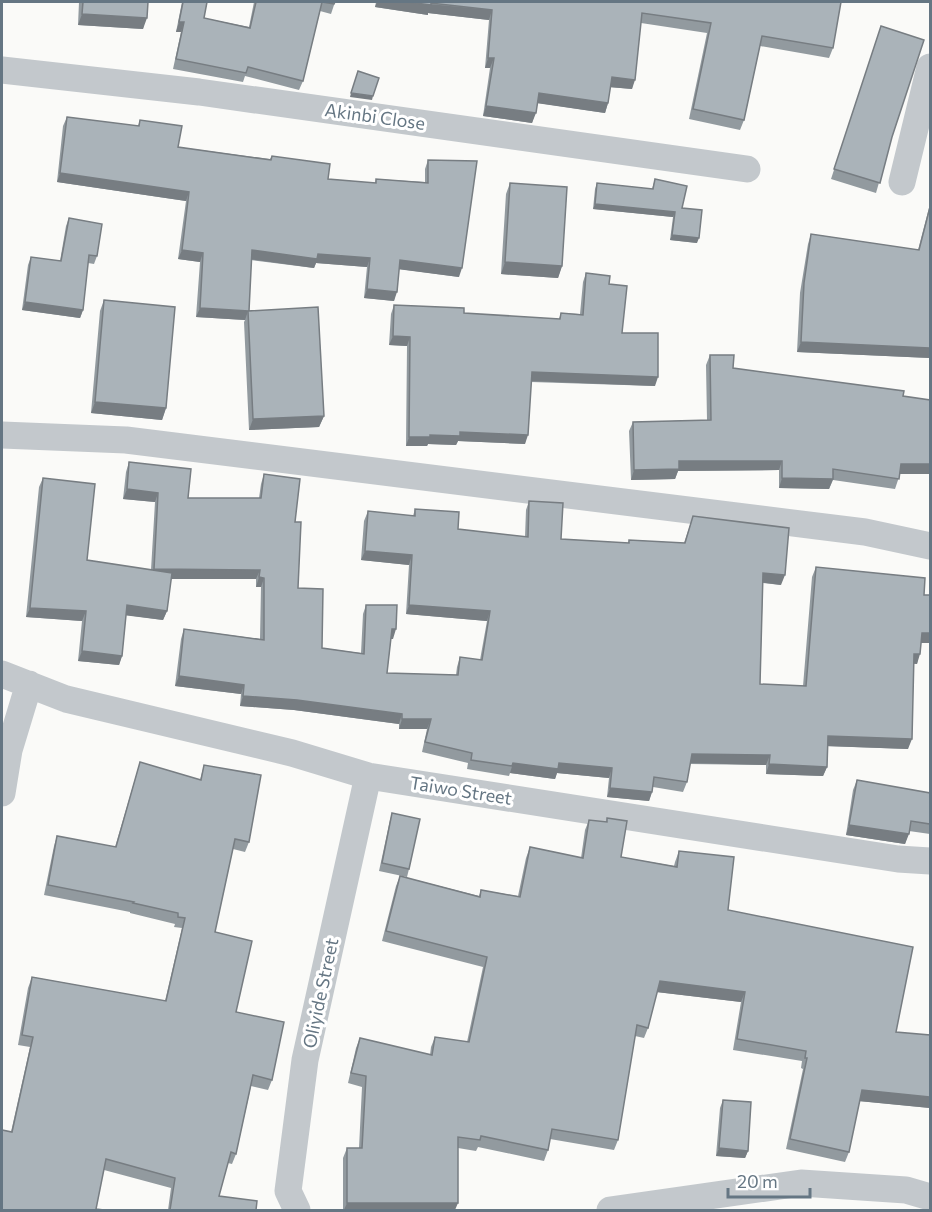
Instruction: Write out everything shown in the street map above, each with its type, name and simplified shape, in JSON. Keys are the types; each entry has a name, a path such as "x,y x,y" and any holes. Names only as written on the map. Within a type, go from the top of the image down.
{"street":[{"path":"902,182 930,68"},
{"name":"Akinbi Close","path":"2,70 199,92 747,169"},
{"path":"2,435 126,440 865,532 930,546"},
{"name":"Taiwo Street","path":"2,674 66,699 292,753 368,776 898,859 930,861"},
{"path":"2,793 9,750 29,684"},
{"name":"Oliyide Street","path":"297,1210 288,1191 305,1060 368,776"},
{"path":"610,1210 801,1183 906,1190 930,1197"}],"building":[{"path":"83,2 148,2 147,18 82,14"},
{"path":"183,2 207,2 204,18 250,28 256,2 322,2 303,81 248,67 246,73 176,59 184,22 179,22"},
{"path":"408,2 841,2 833,48 762,36 744,120 693,109 711,23 642,13 635,80 612,77 608,103 539,93 536,113 486,106 494,58 488,58 492,10"},
{"path":"881,26 924,40 892,137 880,183 834,169"},
{"path":"358,71 379,78 373,96 351,93"},
{"path":"67,117 139,126 140,120 182,126 178,147 271,160 272,156 330,164 328,179 376,183 376,179 428,183 428,160 477,161 462,268 400,260 397,292 367,289 370,258 318,254 317,259 252,250 249,311 200,308 203,253 182,250 189,192 60,173"},
{"path":"655,179 687,186 682,208 702,210 699,238 672,235 675,212 595,204 597,183 653,189"},
{"path":"510,183 567,187 562,266 505,262"},
{"path":"930,207 930,348 801,342 804,283 811,234 919,250"},
{"path":"69,218 102,224 97,256 89,255 83,310 25,302 31,257 61,261"},
{"path":"586,273 610,276 609,284 627,286 622,333 658,333 658,377 532,372 528,435 460,432 460,436 409,437 410,337 393,336 394,305 464,308 464,313 560,319 561,313 583,315"},
{"path":"104,300 175,307 166,408 95,402"},
{"path":"318,307 324,416 253,419 248,311"},
{"path":"710,355 734,355 733,368 904,391 903,396 930,400 930,464 901,464 899,479 833,469 833,479 782,478 782,461 679,461 679,469 634,470 633,422 711,420"},
{"path":"129,462 191,469 188,498 261,498 264,474 300,479 295,522 301,522 298,588 323,589 322,648 364,654 366,605 397,605 396,629 392,629 387,673 458,675 460,657 482,660 490,611 409,605 412,555 365,551 368,511 415,516 415,509 459,512 458,529 528,537 529,501 563,503 561,539 629,543 629,540 685,543 693,516 789,528 785,575 763,573 760,684 806,686 816,567 925,578 924,595 930,595 930,633 922,633 920,654 914,654 912,739 828,736 827,767 769,764 770,755 692,754 687,782 654,777 652,792 610,788 612,768 559,763 558,769 471,760 472,753 425,742 431,719 402,719 402,714 297,700 243,696 244,685 179,676 184,629 264,640 264,578 259,577 260,570 154,569 158,493 127,489"},
{"path":"43,478 95,484 87,560 172,573 167,611 127,605 122,656 82,651 86,611 30,608"},
{"path":"140,762 201,780 204,765 261,775 249,842 235,839 215,932 252,941 236,1012 284,1022 272,1080 253,1075 236,1154 231,1152 219,1196 257,1201 256,1210 170,1210 175,1178 106,1159 96,1209 104,1210 2,1210 2,1130 12,1132 33,1037 22,1035 32,977 166,1001 185,918 178,917 178,913 134,902 48,885 57,836 116,847"},
{"path":"857,780 930,793 930,824 911,821 909,834 849,825"},
{"path":"392,813 420,819 409,869 382,863"},
{"path":"607,818 627,821 621,857 677,867 679,851 734,857 728,910 913,947 896,1032 930,1035 930,1097 862,1090 849,1152 790,1139 807,1058 805,1058 806,1051 737,1039 745,992 660,981 648,1028 637,1025 618,1140 552,1129 548,1150 481,1136 480,1140 458,1137 458,1203 347,1203 347,1148 362,1148 366,1076 351,1073 360,1038 432,1055 435,1037 469,1042 487,957 386,931 400,876 480,897 481,890 520,897 530,847 583,858 589,820 607,822"},
{"path":"723,1100 751,1102 748,1151 719,1148"}]}
